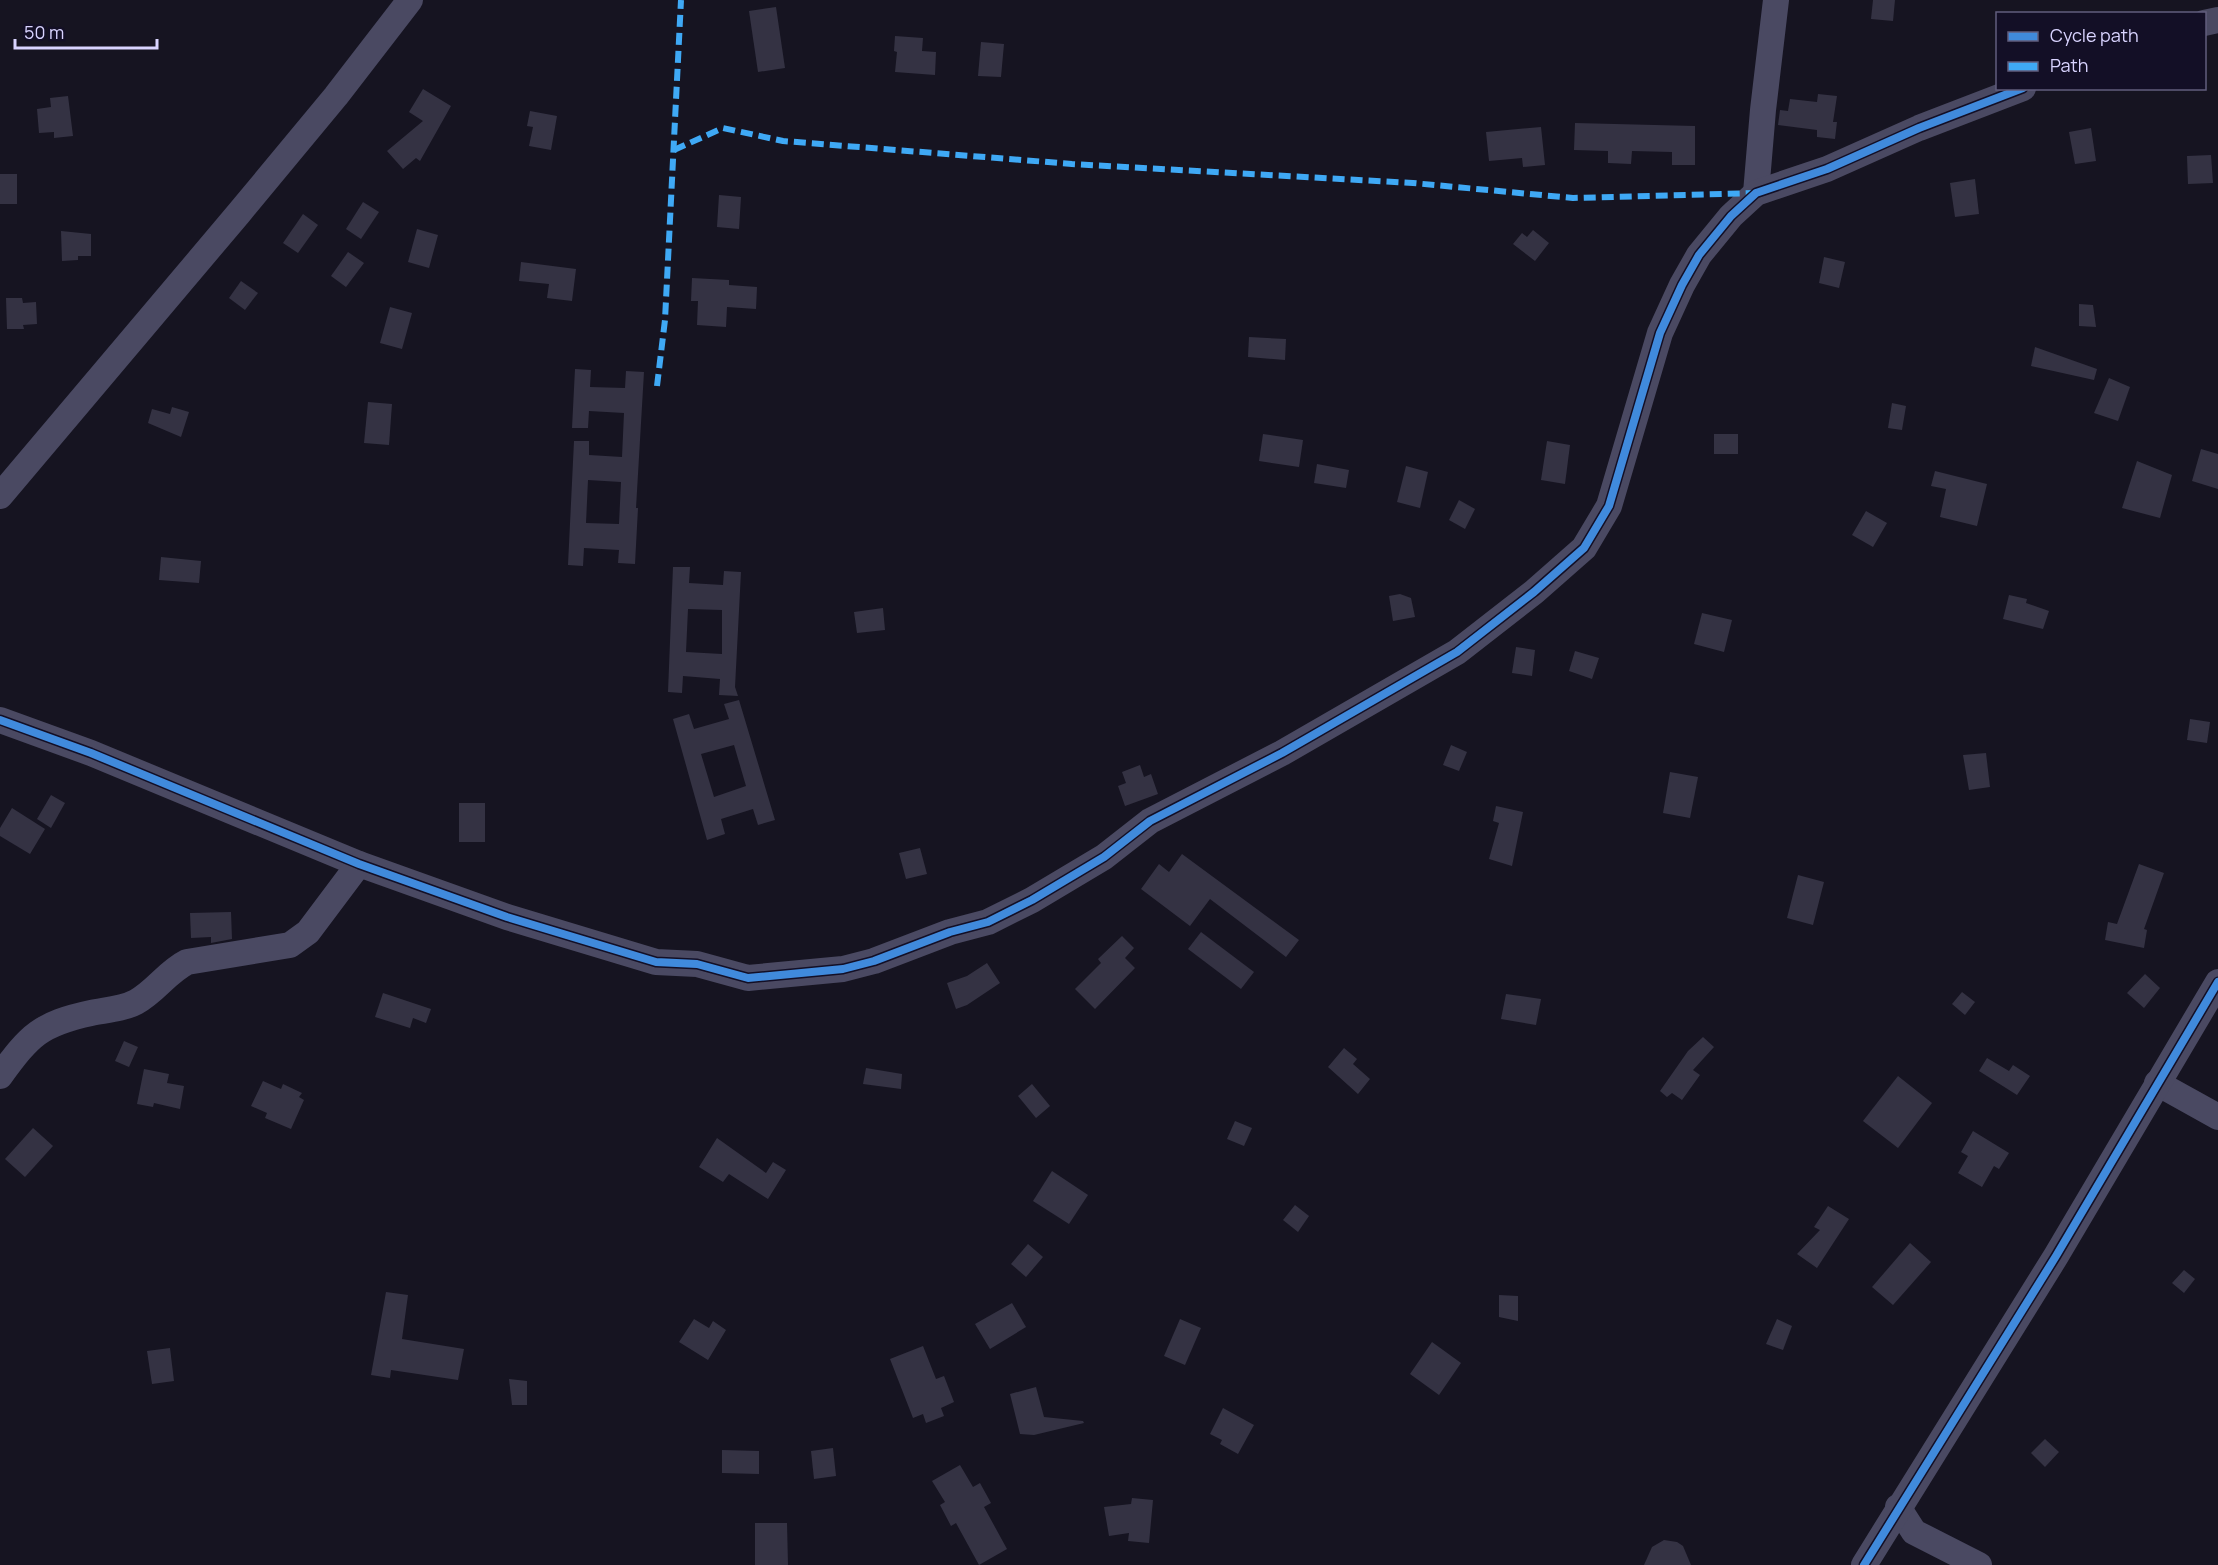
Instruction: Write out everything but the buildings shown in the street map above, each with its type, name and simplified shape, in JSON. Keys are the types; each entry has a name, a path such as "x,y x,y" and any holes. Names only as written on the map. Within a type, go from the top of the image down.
{"street":[{"path":"0,496 336,96 410,0"},
{"path":"1756,193 1776,0"},
{"path":"0,720 91,753 358,864 507,917 606,948 656,962 697,964 748,978 843,969 950,932 988,922 1032,900 1104,857 1150,821 1282,753 1457,652 1534,592 1584,548 1610,506 1660,333 1699,255 1731,216 1756,193 1827,170 1919,128 2018,90"},
{"path":"0,1076 24,1043 59,1020 126,1006 153,990 174,968 187,962 290,945 308,932 358,864"},
{"path":"1864,1565 2056,1256 2218,982"},
{"path":"2157,1083 2218,1117"},
{"path":"1898,1507 1914,1532 1979,1565"}],"marked path":[{"path":"657,386 665,320 681,0"},
{"path":"674,150 723,128 783,141 1072,164 1413,183 1573,198 1756,193"}],"cycle path":[{"path":"0,720 91,753 359,864 507,917 656,962 697,964 748,978 843,969 874,961 950,932 988,922 1032,900 1104,857 1150,821 1282,753 1457,652 1534,592 1584,548 1609,506 1660,333 1699,255 1731,216 1756,193 1827,169 1919,128 2018,90"},
{"path":"1864,1565 2056,1256 2218,982"}]}
